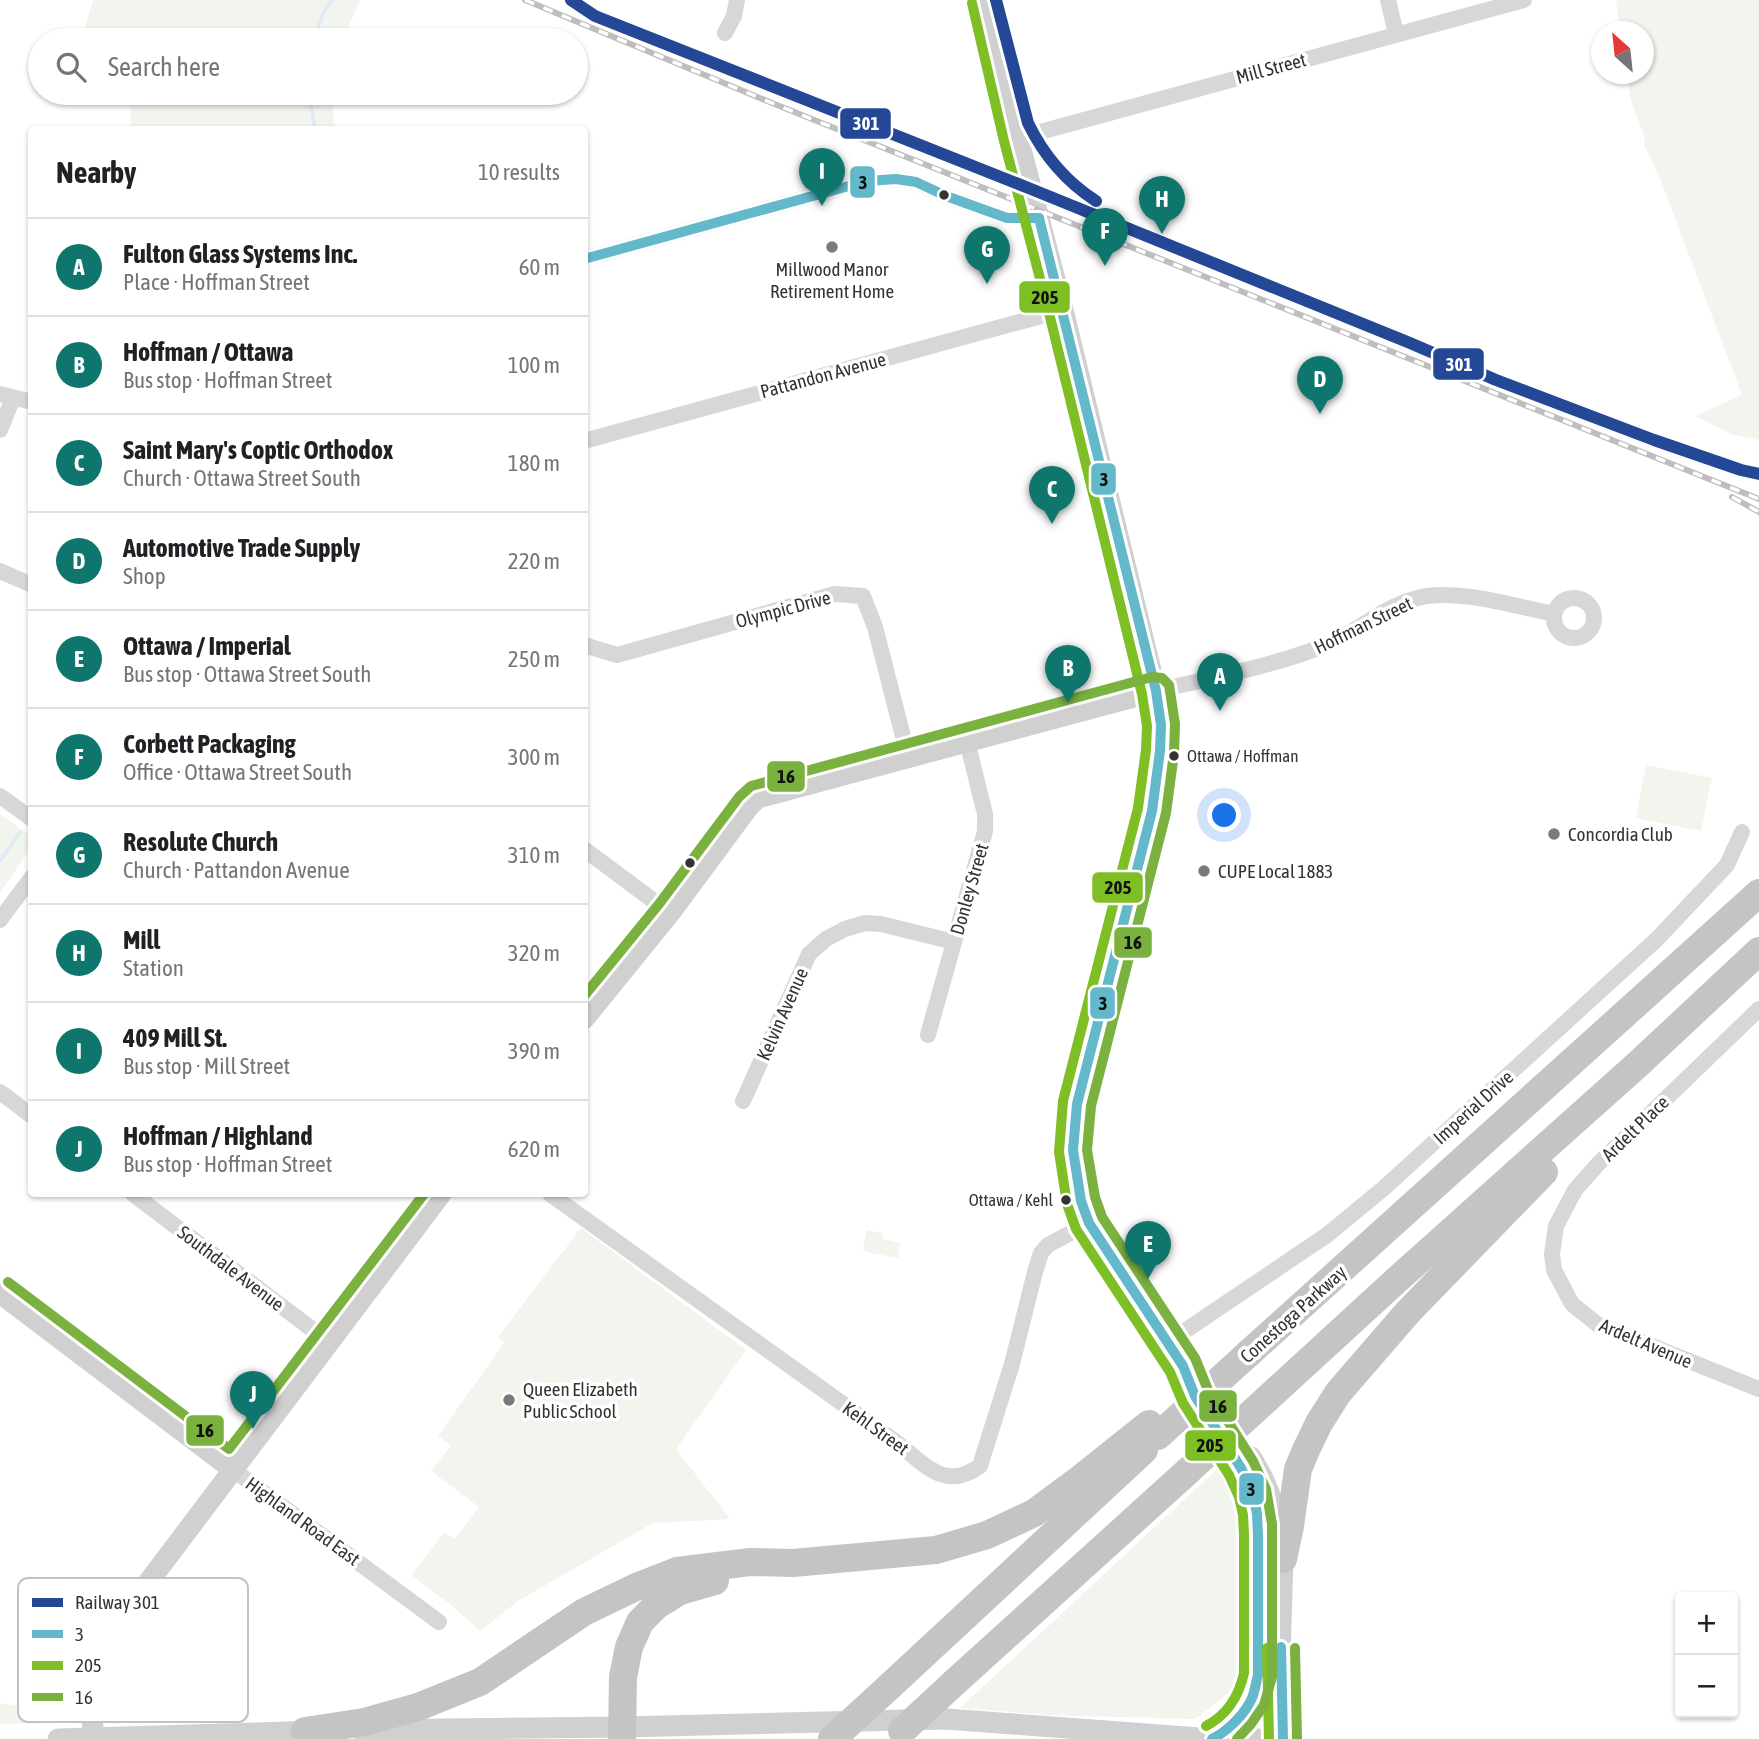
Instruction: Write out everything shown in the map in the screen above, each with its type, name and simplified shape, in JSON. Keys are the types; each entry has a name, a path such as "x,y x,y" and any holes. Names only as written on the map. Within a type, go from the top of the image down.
{"highway":[{"name":"Conestoga Parkway","path":"832,1739 1154,1430 1253,1346 1759,894"},
{"path":"898,1736 1759,951"},
{"path":"1283,1559 1298,1469 1319,1423 1338,1393 1417,1302 1624,1092 1637,1065"},
{"path":"305,1731 364,1722 418,1707 480,1682 584,1612 677,1571 750,1562 793,1563 936,1550 987,1535 1034,1513 1154,1430"},
{"path":"622,1733 623,1677 629,1647 640,1622 656,1606 680,1591 793,1563"}],"main road":[{"path":"986,0 1156,691 1161,724 1152,811 1077,1104 1073,1150 1080,1194 1089,1223 1183,1366 1188,1384 1239,1461 1251,1486 1256,1505 1258,1675 1250,1701 1215,1738"},
{"name":"Hoffman Street","path":"588,1014 670,913 758,797 1156,691"},
{"path":"151,1578 439,1197"},
{"name":"Highland Road East","path":"0,1293 232,1469"},
{"path":"1183,1366 1200,1376 1250,1453 1273,1502 1283,1559 1280,1656 1285,1736"},
{"path":"58,1739 305,1731 622,1733 946,1719 1215,1738 1236,1734 1257,1739"}],"street":[{"path":"725,33 734,16 737,0"},
{"path":"1388,0 1396,34"},
{"name":"Mill Street","path":"1018,138 1524,0"},
{"path":"588,258 867,181 896,179 916,182 1007,218 1039,218"},
{"name":"Pattandon Avenue","path":"588,440 1063,310"},
{"path":"0,430 7,396 28,401"},
{"path":"0,571 28,583"},
{"name":"Olympic Drive","path":"588,646 617,655 835,594 863,596 875,627 908,756"},
{"name":"Hoffman Street","path":"1156,691 1311,651 1342,638 1398,604 1418,598 1463,596 1554,614"},
{"name":"Donley Street","path":"928,1035 985,831 985,814 967,741"},
{"path":"0,796 28,816"},
{"name":"Imperial Drive","path":"1167,1343 1327,1235 1384,1188 1657,939 1727,865 1742,832"},
{"path":"588,852 670,913"},
{"path":"0,920 28,882"},
{"name":"Kelvin Avenue","path":"743,1101 809,954 826,939 865,923 881,924 954,942"},
{"name":"Ardelt Place","path":"1555,1270 1552,1254 1556,1226 1575,1190 1599,1163 1759,1009"},
{"path":"0,1092 28,1113"},
{"name":"Southdale Avenue","path":"137,1197 329,1342"},
{"name":"Kehl Street","path":"554,1197 940,1476 953,1477 969,1474 980,1466 1012,1364 1041,1253 1048,1245 1089,1223"},
{"name":"Ardelt Avenue","path":"1555,1270 1572,1304 1597,1324 1759,1389"},
{"name":"Highland Road East","path":"232,1469 439,1622"}],"shaded area":[{"path":"93,0 360,0 348,28 85,28"},
{"path":"1616,0 1759,0 1759,440 1733,435 1695,416 1742,395 1660,178 1644,145 1645,138 1631,100 1629,84 1654,84 1654,21 1619,21"},
{"path":"130,105 332,105 335,126 131,126"},
{"path":"1646,765 1712,778 1701,831 1636,818"},
{"path":"0,814 28,834 28,852 0,892"},
{"name":"Queen Elizabeth Public School","path":"581,1228 746,1350 676,1449 730,1519 653,1523 518,1601 480,1631 411,1575 444,1533 455,1539 479,1507 431,1471 451,1446 438,1436 504,1343 498,1337"},
{"path":"867,1230 883,1233 883,1239 900,1243 898,1258 865,1252 863,1248"},
{"path":"1228,1459 1242,1489 1246,1546 1235,1688 1195,1719 1048,1715 960,1708"},
{"path":"0,1702 18,1705 18,1722 57,1723 0,1724"}],"waterway":[{"path":"318,28 323,13 332,0"},
{"path":"311,105 314,126"},
{"path":"0,861 20,832"}],"railway":[{"path":"525,0 772,103 1759,499"},
{"path":"1732,497 1759,512"}],"rail line":[{"name":"301","path":"571,0 595,16 1031,189 1496,380 1654,440 1759,474"},
{"name":"301","path":"996,0 1028,123 1056,167 1096,201"}],"transit line":[{"name":"205","path":"972,3 1142,694 1147,726 1138,808 1063,1101 1059,1152 1067,1204 1076,1229 1170,1372 1183,1403 1229,1475 1239,1497 1244,1535 1244,1673 1231,1704 1206,1726"},
{"name":"3","path":"588,258 867,181 896,179 916,182 1007,218 1039,218"},
{"name":"3","path":"1039,218 1156,691 1161,725 1152,811 1077,1104 1073,1150 1081,1201 1089,1223 1183,1366 1195,1396 1241,1468 1253,1493 1258,1535 1258,1675 1253,1695 1245,1710 1230,1727 1212,1739"},
{"name":"16","path":"588,991 659,904 739,797 751,786 1152,677 1162,678 1169,685 1175,724 1166,813 1091,1106 1087,1150 1095,1197 1102,1217 1195,1358 1208,1390 1253,1461 1266,1489 1272,1524 1272,1677 1264,1705 1237,1739"},
{"name":"16","path":"8,1282 229,1449 422,1197"},
{"name":"3","path":"1281,1647 1283,1739"},
{"name":"205","path":"1267,1648 1269,1739"},
{"name":"16","path":"1295,1648 1297,1739"}],"place":[{"name":"409 Mill St.","path":"822,206"},
{"name":"Mill","path":"1162,234"},
{"name":"Millwood Manor Retirement Home","path":"832,247"},
{"name":"Corbett Packaging","path":"1105,266"},
{"name":"Resolute Church","path":"987,284"},
{"name":"Automotive Trade Supply","path":"1320,414"},
{"name":"Saint Mary's Coptic Orthodox","path":"1052,524"},
{"name":"Hoffman / Ottawa","path":"1068,703"},
{"name":"Fulton Glass Systems Inc.","path":"1220,711"},
{"name":"Ottawa / Hoffman","path":"1174,756"},
{"name":"Concordia Club","path":"1554,834"},
{"name":"CUPE Local 1883","path":"1204,871"},
{"name":"Ottawa / Kehl","path":"1066,1200"},
{"name":"Ottawa / Imperial","path":"1148,1279"},
{"name":"Queen Elizabeth Public School","path":"509,1400"},
{"name":"Hoffman / Highland","path":"253,1429"}]}
